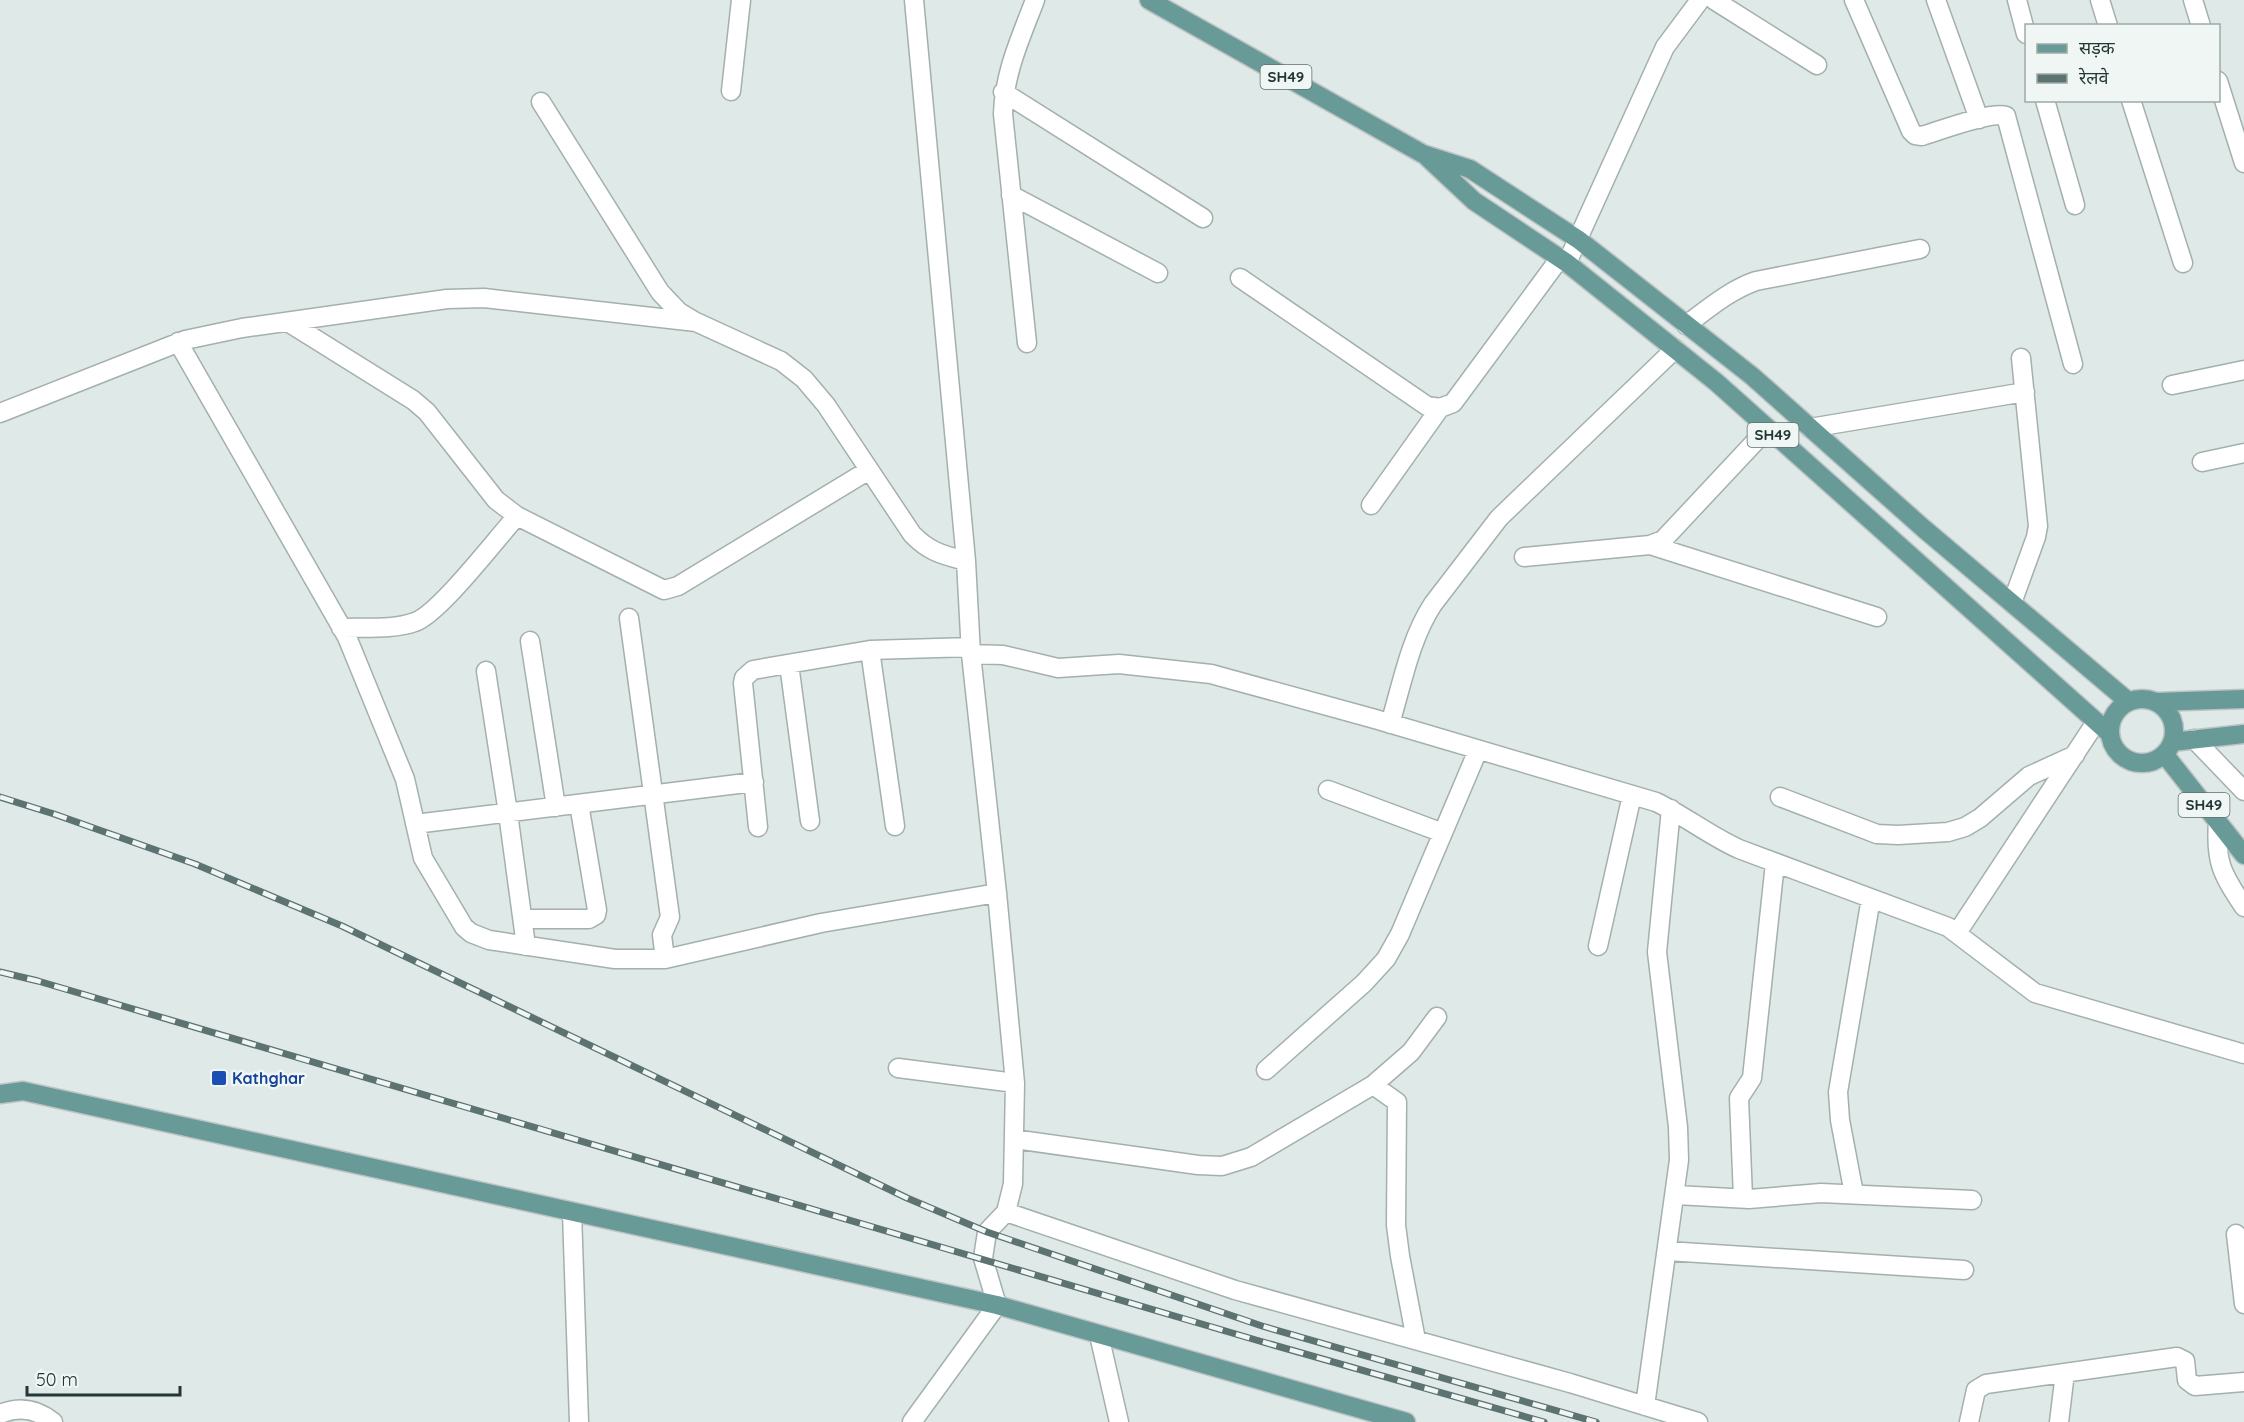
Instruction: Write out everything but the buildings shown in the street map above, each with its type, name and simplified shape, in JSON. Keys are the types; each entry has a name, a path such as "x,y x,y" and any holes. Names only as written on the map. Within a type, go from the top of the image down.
{"main road":[{"name":"SH49","path":"1149,0 1423,154 1470,170 1579,240 1752,376 1923,528 2129,702"},
{"name":"SH49","path":"1423,154 1474,201 1564,260 1716,382 2103,728"},
{"path":"2156,702 2171,717 2174,727 2168,748 2157,760 2147,764 2127,760 2118,754 2103,728 2111,722 2116,712 2129,702 2145,699 2156,702 2244,699"},
{"path":"2168,748 2194,739 2244,734"},
{"name":"SH49","path":"2168,748 2218,822 2244,855"},
{"path":"0,1094 23,1091 997,1305 1406,1422"}],"street":[{"path":"731,91 741,0"},
{"path":"912,1422 997,1305 983,1258 987,1232 1006,1212 1013,1184 1015,1083 971,651 966,561 914,0"},
{"path":"1027,343 1003,114 1004,92 1011,64 1035,0"},
{"path":"1240,278 1427,406 1440,408 1453,403 1579,240 1665,47 1701,0"},
{"path":"1714,0 1817,65"},
{"path":"1854,0 1911,131 1916,135 1922,136 1979,119 2002,115 2008,120 2073,364"},
{"path":"1936,0 1979,119"},
{"path":"2017,0 2025,30"},
{"path":"2100,0 2107,24"},
{"path":"2193,0 2200,24"},
{"path":"2220,87 2244,163"},
{"path":"1004,92 1203,218"},
{"path":"541,102 660,291 679,312 781,361 804,379 826,405 912,534 923,546 937,553 966,561"},
{"path":"2046,102 2075,205"},
{"path":"2132,102 2182,263"},
{"path":"1011,195 1158,273"},
{"path":"1686,325 1740,286 1920,249"},
{"path":"0,413 178,342 232,330 447,299 484,298 696,322"},
{"path":"288,322 414,400 427,412 496,500 517,516 664,590 671,590 869,470"},
{"path":"178,342 341,628 405,779 423,858 464,927 471,933 489,940 615,959 665,959 821,923 997,893"},
{"path":"1390,724 1417,635 1433,604 1499,518 1675,349"},
{"path":"2012,603 2038,526 2021,358"},
{"path":"2172,385 2244,369"},
{"path":"1810,428 2025,392"},
{"path":"1371,505 1440,408"},
{"path":"1524,557 1650,545 1663,540 1674,531 1767,429"},
{"path":"2202,462 2244,453"},
{"path":"341,628 399,626 417,622 434,610 517,516"},
{"path":"1650,545 1877,617"},
{"path":"629,618 670,917 662,935 665,959"},
{"path":"530,641 555,807"},
{"path":"870,650 895,826"},
{"path":"758,827 743,683 744,678 753,670 870,650 971,651 1003,655 1058,668 1119,664 1211,674 1632,795 1671,809 1719,840 1934,920 1957,933 2035,993 2244,1054"},
{"path":"789,664 810,821"},
{"path":"486,671 526,946"},
{"path":"1957,933 2074,755 2103,728"},
{"path":"2194,739 2244,791"},
{"path":"1266,1070 1364,983 1386,959 1400,934 1478,750"},
{"path":"1780,797 1877,834 1948,832 1965,827 1980,818 2029,776 2074,755"},
{"path":"415,824 754,782"},
{"path":"1328,790 1443,833"},
{"path":"1598,946 1632,795"},
{"path":"523,919 589,919 596,915 579,804"},
{"path":"1645,1406 1676,1195 1679,1160 1678,1127 1657,952 1671,809"},
{"path":"2218,822 2216,846 2221,867 2244,907"},
{"path":"1743,1198 1739,1098 1752,1078 1775,862"},
{"path":"1854,1194 1840,1120 1838,1092 1871,898"},
{"path":"1014,1139 1198,1165 1222,1166 1251,1157 1373,1085 1411,1052 1437,1017"},
{"path":"898,1068 1015,1083"},
{"path":"1373,1085 1397,1102 1396,1225 1416,1340"},
{"path":"1676,1195 1743,1198 1821,1193 1972,1200"},
{"path":"572,1212 579,1422"},
{"path":"1006,1212 1235,1290 1698,1422"},
{"path":"2236,1234 2244,1304"},
{"path":"1667,1251 1964,1270"},
{"path":"1099,1335 1119,1422"},
{"path":"1969,1422 1976,1390 1986,1384 2177,1357 2185,1361 2187,1380 2195,1386 2244,1382"},
{"path":"2059,1422 2065,1373"},
{"path":"0,1414 18,1409 30,1410 42,1414 53,1422"}],"railway":[{"path":"0,797 195,864 342,926 907,1198 987,1232 1262,1326 1596,1422"},
{"path":"0,972 38,981 1256,1340 1544,1422"}],"place":[{"name":"Kathghar","path":"219,1078"}]}
